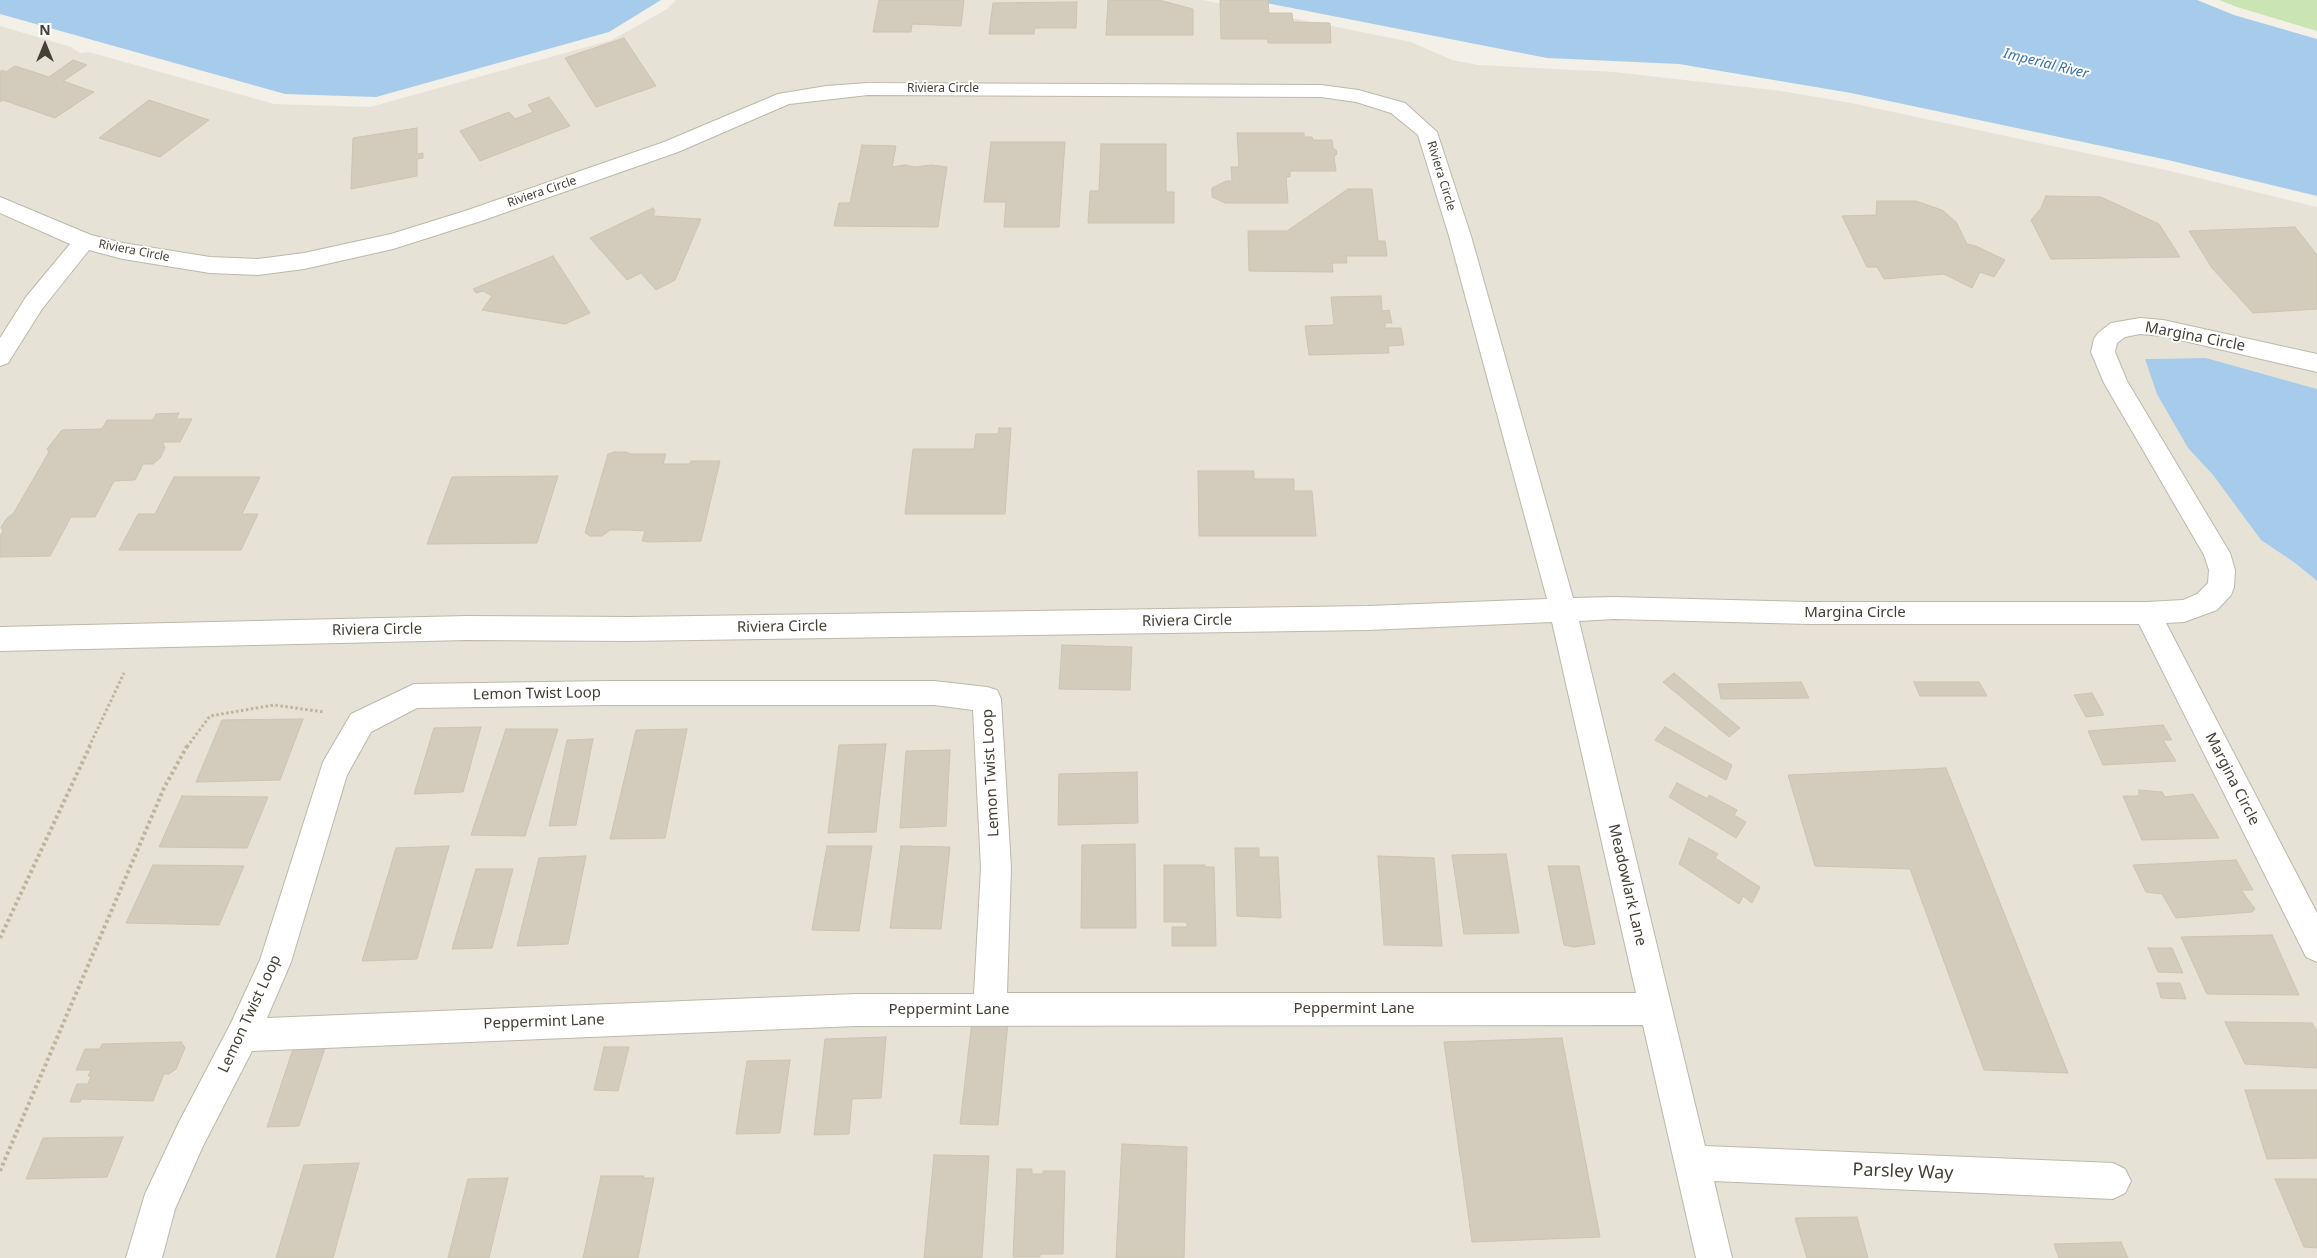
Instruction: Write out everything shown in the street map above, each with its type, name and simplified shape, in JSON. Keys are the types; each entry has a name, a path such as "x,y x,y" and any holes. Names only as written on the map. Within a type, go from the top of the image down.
{"street":[{"name":"Riviera Circle","path":"0,204 84,241 123,251 210,265 258,267 304,261 393,241 473,216 670,147 785,98 826,92 868,89 1320,91 1358,96 1398,108 1427,132 1460,236 1536,513"},
{"name":"Riviera Circle","path":"0,358 34,303 84,241"},
{"name":"Margina Circle","path":"1563,610 1614,608 1809,613 2147,613 2184,611 2207,602 2221,587 2222,570 2217,554 2108,367 2104,352 2106,339 2119,329 2140,326 2163,328 2317,363"},
{"name":"Meadowlark Lane","path":"1536,513 1563,610 1655,1008 1694,1163 1714,1258"},
{"name":"Riviera Circle","path":"0,639 467,628 629,629 1368,618 1563,610"},
{"name":"Margina Circle","path":"2147,613 2317,946"},
{"name":"Lemon Twist Loop","path":"144,1258 158,1207 191,1134 243,1035 276,962 333,770 361,723 414,696 609,693 924,693 988,699 996,868 990,1010"},
{"name":"Peppermint Lane","path":"243,1035 856,1010 1655,1008"},
{"name":"Parsley Way","path":"1694,1163 2113,1181"}],"path":[{"path":"0,938 141,636"},
{"path":"0,1171 164,788 187,746 210,716 274,705 312,709 361,723"}],"shaded area":[{"path":"676,0 1203,0 1411,42 1452,60 1478,65 1614,72 1781,91 1851,103 2170,171 2317,207 2317,389 2206,358 2146,359 2174,422 2188,448 2213,475 2261,540 2295,563 2317,581 2317,1258 0,1258 0,26 71,47 80,53 89,52 274,104 370,107 612,40 667,9"}],"green space":[{"path":"2219,0 2317,0 2317,31 2237,7"}],"water":[{"path":"0,0 661,0 609,32 376,97 285,94 0,14"},
{"name":"Imperial River","path":"1251,0 2197,0 2234,15 2317,39 2317,196 2168,160 1851,93 1679,64 1547,58"},
{"path":"2206,358 2317,389 2317,581 2295,563 2261,540 2213,475 2188,448 2157,394 2145,359"}],"building":[{"path":"879,0 964,0 961,26 912,24 911,32 873,32"},
{"path":"1108,0 1159,0 1193,9 1193,35 1106,35"},
{"path":"1220,0 1268,0 1269,13 1292,13 1293,22 1330,23 1331,43 1268,43 1268,39 1221,39"},
{"path":"1077,2 1076,28 1035,28 1034,34 989,34 993,3"},
{"path":"624,38 656,86 596,107 565,58"},
{"path":"73,60 87,65 63,81 94,92 55,118 3,100 0,102 0,72 2,70 6,72 15,66 49,77"},
{"path":"549,97 570,126 480,161 460,131 509,112 515,119 533,112 528,105"},
{"path":"149,100 209,120 160,157 99,138"},
{"path":"417,128 417,154 423,153 423,158 417,159 417,176 351,189 353,138"},
{"path":"1237,133 1304,133 1304,137 1312,137 1313,140 1332,140 1333,148 1337,154 1334,157 1336,171 1290,171 1290,177 1286,177 1288,203 1225,203 1212,197 1212,188 1226,181 1232,181 1231,167 1239,167"},
{"path":"991,142 1065,142 1059,227 1004,227 1006,202 984,202"},
{"path":"1101,144 1166,144 1166,192 1174,192 1174,223 1088,223 1090,191 1099,191"},
{"path":"862,145 896,146 892,167 931,165 947,167 938,227 834,226 839,203 850,203"},
{"path":"1348,189 1372,189 1378,241 1385,241 1387,256 1346,256 1347,263 1332,263 1333,272 1249,271 1248,231 1287,231"},
{"path":"2046,196 2101,197 2159,224 2180,257 2051,259 2031,220 2041,208"},
{"path":"1877,201 1916,201 1942,210 1956,222 1967,244 1976,246 2005,260 1994,277 1980,272 1972,288 1944,274 1884,279 1877,267 1867,267 1842,216 1876,215"},
{"path":"653,208 655,211 653,216 701,219 675,280 656,290 641,273 627,280 590,238"},
{"path":"2295,227 2317,255 2317,309 2253,313 2212,268 2189,231"},
{"path":"553,256 590,313 565,324 482,310 492,296 483,291 476,293 473,289"},
{"path":"1381,296 1382,311 1389,310 1392,323 1385,323 1385,328 1401,328 1404,345 1388,346 1389,353 1309,355 1305,326 1334,325 1331,297"},
{"path":"179,413 176,419 192,419 180,442 164,442 165,448 160,458 153,464 143,464 135,480 114,481 95,517 71,517 50,556 0,557 0,536 3,531 1,527 7,518 13,514 49,452 47,449 62,430 102,429 107,420 153,420 156,414"},
{"path":"999,428 1011,428 1005,514 905,514 913,449 974,449 976,434 998,434"},
{"path":"614,452 666,454 663,464 690,464 691,461 720,461 701,541 642,541 645,531 610,530 602,536 590,536 585,533 608,454"},
{"path":"1198,471 1254,471 1254,479 1294,479 1294,491 1312,491 1316,536 1199,536"},
{"path":"558,476 537,543 427,544 452,477"},
{"path":"174,477 260,477 242,514 258,514 241,550 119,550 138,514 155,514"},
{"path":"1062,645 1132,647 1130,690 1059,689"},
{"path":"1674,673 1740,728 1729,737 1663,682"},
{"path":"1801,682 1809,698 1721,699 1718,684"},
{"path":"1914,682 1979,682 1987,696 1920,696"},
{"path":"2092,693 2104,715 2086,717 2074,695"},
{"path":"303,719 280,780 196,782 222,720"},
{"path":"2163,725 2172,740 2163,740 2176,761 2103,765 2088,731"},
{"path":"481,727 463,792 414,794 434,728"},
{"path":"1665,727 1732,765 1726,780 1655,740"},
{"path":"506,729 558,729 525,836 471,835"},
{"path":"687,729 665,838 610,839 636,730"},
{"path":"593,739 576,825 549,826 567,740"},
{"path":"886,744 876,832 828,833 839,745"},
{"path":"950,750 946,826 900,828 906,751"},
{"path":"1946,768 2068,1073 1984,1070 1910,869 1815,866 1788,775"},
{"path":"1137,772 1138,823 1058,825 1059,774"},
{"path":"1677,783 1708,799 1709,795 1737,810 1734,815 1746,822 1736,838 1669,797"},
{"path":"2139,790 2162,792 2165,797 2193,794 2219,838 2142,840 2123,796 2139,796"},
{"path":"182,796 268,797 247,848 159,847"},
{"path":"1689,838 1718,854 1715,858 1760,887 1752,903 1743,896 1739,904 1679,864"},
{"path":"1135,844 1136,928 1081,928 1082,845"},
{"path":"449,846 417,959 362,961 396,848"},
{"path":"827,846 872,846 859,931 812,930"},
{"path":"901,846 950,847 941,929 890,928"},
{"path":"1235,848 1259,848 1259,857 1278,857 1281,918 1237,916"},
{"path":"1506,854 1519,933 1464,934 1452,855"},
{"path":"586,856 568,944 517,946 539,858"},
{"path":"1378,856 1434,858 1442,946 1384,945"},
{"path":"2236,860 2253,890 2241,890 2255,909 2252,912 2176,918 2162,894 2146,892 2133,865"},
{"path":"153,865 244,866 219,925 126,923"},
{"path":"1164,865 1205,865 1205,867 1214,867 1216,946 1172,946 1172,927 1187,927 1187,922 1164,922"},
{"path":"1548,866 1579,866 1595,944 1574,947 1564,945"},
{"path":"476,869 513,869 492,948 452,949"},
{"path":"2272,935 2299,995 2207,994 2181,937"},
{"path":"2148,948 2172,948 2183,973 2158,972"},
{"path":"2157,983 2180,983 2186,999 2161,998"},
{"path":"972,1021 1008,1022 998,1125 960,1124"},
{"path":"2225,1022 2312,1023 2317,1031 2317,1068 2245,1064"},
{"path":"886,1037 881,1098 852,1099 849,1134 814,1135 825,1039"},
{"path":"1562,1038 1600,1237 1472,1242 1444,1042"},
{"path":"181,1042 185,1048 176,1069 169,1074 164,1074 153,1101 81,1099 80,1102 70,1102 77,1084 88,1084 91,1076 88,1076 91,1070 76,1070 85,1049 100,1049 102,1044"},
{"path":"327,1042 299,1126 267,1127 295,1043"},
{"path":"604,1047 629,1047 618,1091 594,1090"},
{"path":"790,1060 780,1133 736,1134 747,1061"},
{"path":"2245,1090 2317,1090 2317,1158 2267,1159"},
{"path":"123,1137 107,1177 26,1179 43,1138"},
{"path":"1122,1144 1187,1147 1184,1258 1116,1258"},
{"path":"934,1155 989,1156 982,1258 924,1258"},
{"path":"359,1163 333,1258 276,1258 304,1165"},
{"path":"1017,1169 1032,1169 1032,1174 1043,1174 1043,1171 1065,1171 1063,1254 1040,1254 1040,1257 1013,1257"},
{"path":"601,1176 644,1176 643,1178 654,1178 638,1258 583,1258"},
{"path":"508,1178 489,1258 448,1258 468,1179"},
{"path":"2275,1179 2317,1179 2317,1248 2304,1247"},
{"path":"1857,1217 1868,1258 1807,1258 1795,1218"},
{"path":"2121,1242 2128,1258 2059,1258 2054,1244"}]}
